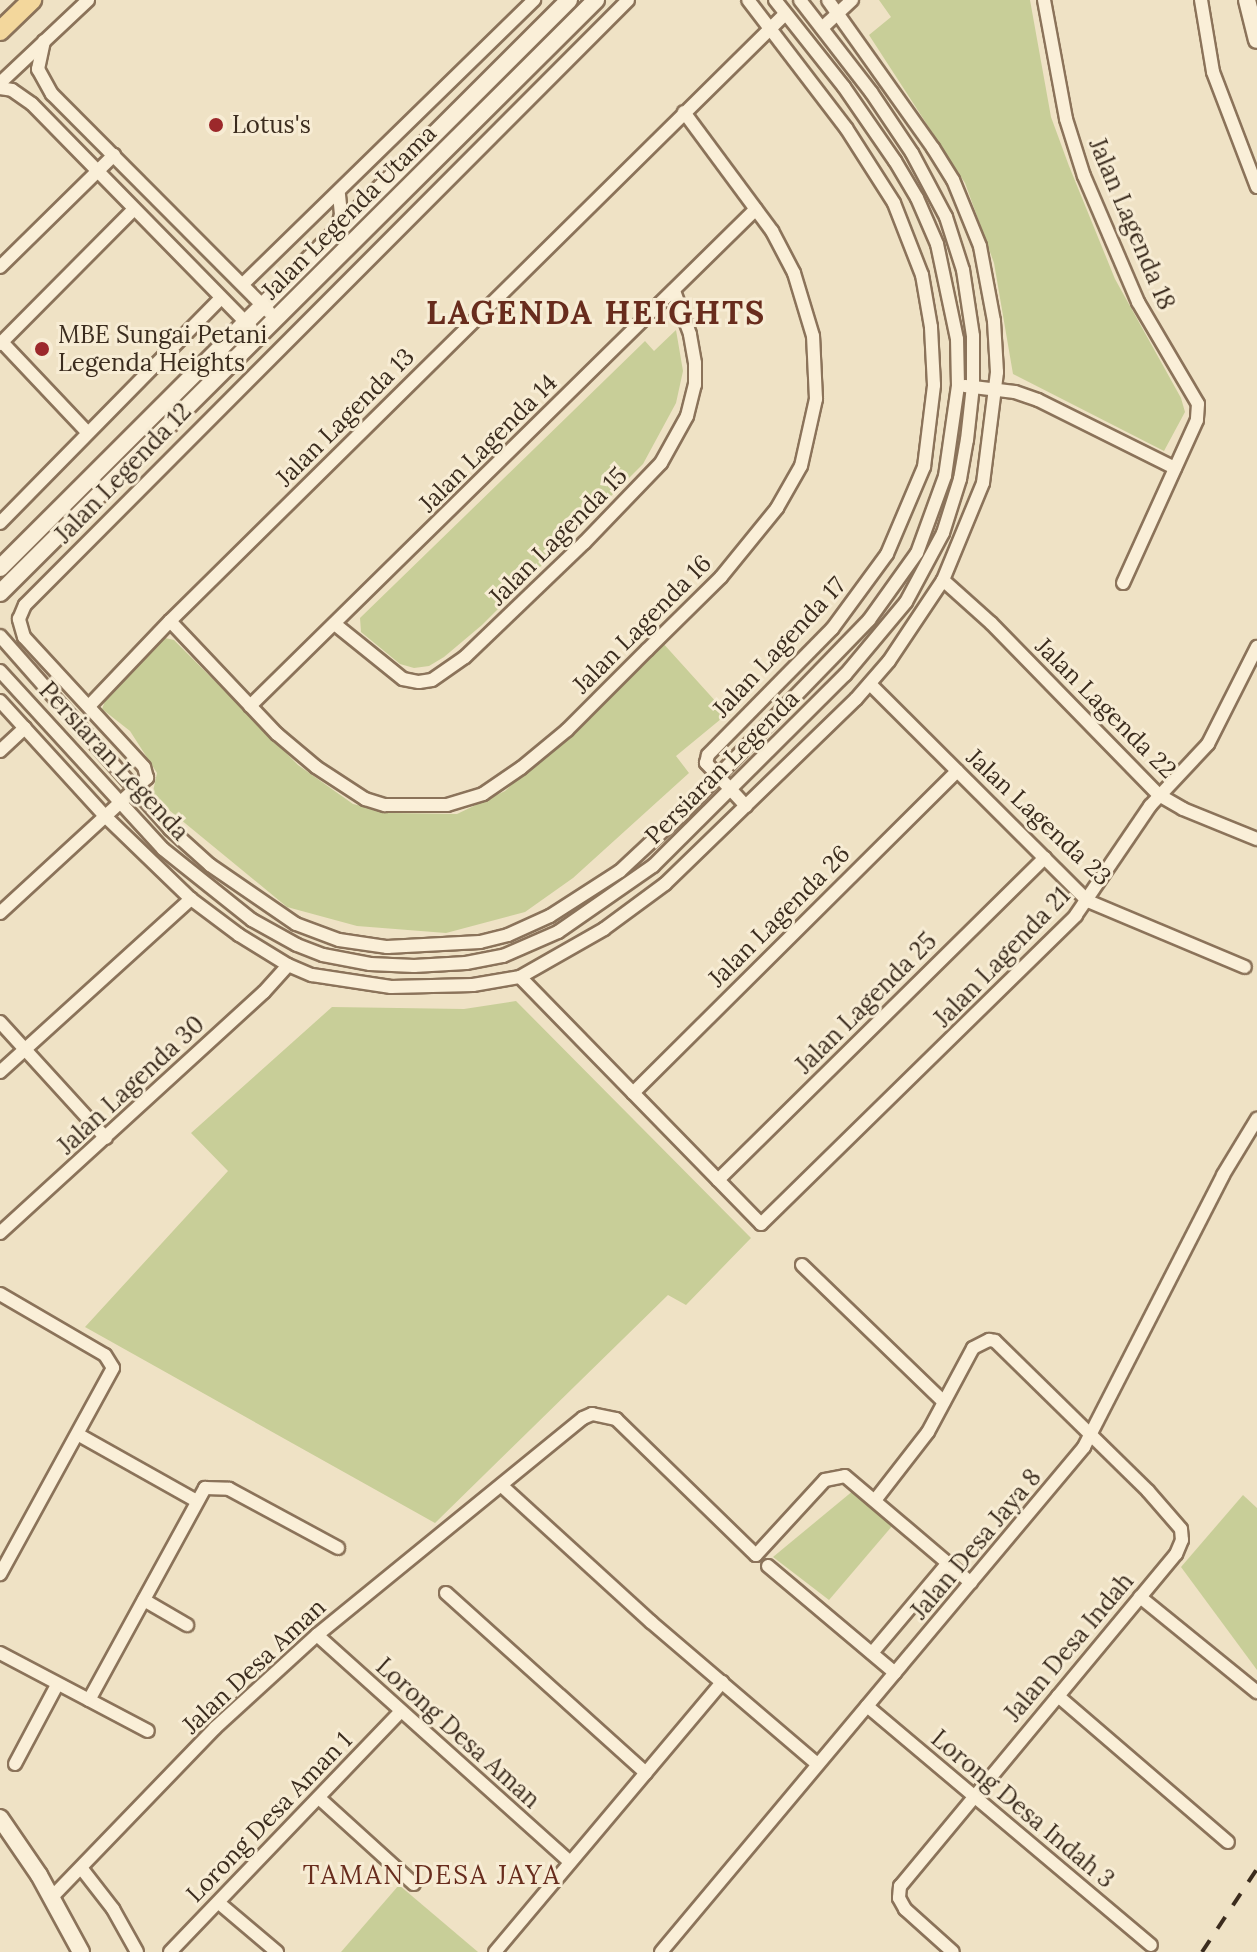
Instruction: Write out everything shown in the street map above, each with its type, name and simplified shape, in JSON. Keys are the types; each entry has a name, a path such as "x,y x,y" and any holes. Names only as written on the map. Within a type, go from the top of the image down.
{"main road":[{"path":"0,31 32,0"}],"street":[{"path":"88,0 0,86 25,99 259,336"},
{"path":"243,284 339,194 534,0"},
{"name":"Jalan Legenda Utama","path":"0,568 569,0"},
{"name":"Jalan Legenda Utama","path":"0,593 596,0"},
{"name":"Jalan Legenda 12","path":"136,791 147,778 144,767 24,637 19,626 22,611 204,423 628,0"},
{"path":"748,0 770,27"},
{"name":"Persiaran Legenda","path":"0,636 136,791 210,865 296,924 363,945 415,947 480,942 519,931 550,916 620,871 831,663 903,576 928,528 945,476 958,386 951,300 937,244 917,198 844,87 775,0"},
{"name":"Persiaran Legenda","path":"0,671 120,805 207,886 277,935 345,961 414,966 466,963 503,956 558,932 653,866 845,675 884,631 919,582 952,508 964,453 973,386 969,297 946,217 912,153 800,0"},
{"path":"0,701 106,817 191,899 288,965 312,975 356,984 416,987 473,985 520,977 578,946 647,900 870,684 932,602 983,483 997,389 994,321 986,266 962,201 933,148 828,0"},
{"path":"822,28 852,0"},
{"name":"Jalan Lagenda 18","path":"1044,0 1066,119 1084,176 1138,302 1198,404 1197,420 1123,583"},
{"path":"1201,0 1213,72 1257,187"},
{"path":"1247,0 1257,40"},
{"name":"Jalan Lagenda 13","path":"90,705 170,621 785,14"},
{"name":"Jalan Lagenda 17","path":"718,777 706,763 712,750 832,629 887,554 920,479 932,421 931,327 911,242 894,203 864,153 770,27"},
{"path":"44,41 38,69 42,80 276,319"},
{"name":"Jalan Lagenda 16","path":"170,621 296,751 345,788 385,805 447,805 483,794 521,768 577,720 741,554 791,486 805,455 816,399 813,336 794,273 756,209 684,112"},
{"path":"0,267 114,155"},
{"path":"335,235 341,214 339,194"},
{"path":"88,433 1,343 134,209"},
{"name":"Jalan Lagenda 14","path":"250,706 336,625 756,209"},
{"name":"Jalan Lagenda 15","path":"336,625 403,679 419,682 432,680 465,657 584,543 661,463 687,416 695,385 695,363 690,334 674,291"},
{"path":"0,523 221,298"},
{"path":"958,386 997,389 1038,400 1175,468"},
{"path":"175,394 204,423"},
{"name":"Jalan Lagenda 22","path":"943,580 991,623 1159,795 1257,839"},
{"name":"Jalan Lagenda 21","path":"718,1180 761,1224 962,1030 1088,901 1159,795 1208,744 1257,647"},
{"name":"Jalan Lagenda 23","path":"870,684 1088,901 1245,967"},
{"path":"0,751 25,728"},
{"name":"Jalan Lagenda 26","path":"633,1093 957,771"},
{"path":"718,777 746,806"},
{"path":"0,913 136,791"},
{"name":"Jalan Lagenda 25","path":"718,1180 1045,858"},
{"path":"0,1072 191,899"},
{"path":"415,947 416,987"},
{"name":"Jalan Lagenda 30","path":"0,1233 264,992 288,965"},
{"path":"520,977 718,1180"},
{"path":"0,1022 106,1138"},
{"name":"Jalan Desa Jaya 8","path":"661,1952 1065,1472 1091,1435 1223,1175 1257,1119"},
{"path":"802,1265 944,1402"},
{"path":"0,1294 111,1360 112,1372 0,1574"},
{"path":"971,1583 876,1499 928,1432 973,1348 989,1340 1091,1435"},
{"name":"Jalan Desa Aman","path":"52,1897 215,1728 317,1635 583,1418 607,1414 756,1555 825,1480 845,1476 876,1499"},
{"path":"79,1435 195,1500"},
{"name":"Jalan Desa Indah","path":"953,1952 905,1909 898,1891 1176,1554 1182,1540 1181,1525 1091,1435"},
{"path":"89,1700 195,1500 205,1488 223,1486 338,1548"},
{"path":"502,1486 817,1764"},
{"path":"872,1653 947,1564"},
{"path":"768,1566 895,1673"},
{"path":"446,1593 646,1773"},
{"path":"1140,1597 1257,1692"},
{"path":"144,1600 187,1625"},
{"name":"Lorong Desa Aman","path":"317,1635 570,1862"},
{"path":"0,1653 148,1731"},
{"path":"495,1952 722,1682"},
{"path":"15,1764 57,1685"},
{"path":"1058,1696 1228,1842"},
{"name":"Lorong Desa Indah 3","path":"867,1706 1151,1945"},
{"name":"Lorong Desa Aman 1","path":"170,1952 400,1712"},
{"path":"319,1798 414,1884"},
{"path":"0,1818 52,1897 81,1952"},
{"path":"82,1869 113,1909 137,1952"},
{"path":"219,1903 277,1952"}],"green space":[{"path":"879,0 1030,0 1051,117 1069,166 1115,279 1181,398 1185,412 1164,451 1013,374 994,263 965,183 869,35 891,17"},
{"path":"676,330 683,371 676,403 643,464 482,625 444,657 429,666 414,668 400,664 361,632 360,618 645,341 654,351"},
{"path":"165,638 174,640 298,765 353,804 393,813 457,814 505,791 661,641 727,714 676,756 689,773 573,878 525,912 446,933 357,926 287,907 152,796 157,773 130,731 102,709 107,696"},
{"path":"516,1001 751,1238 686,1305 668,1295 435,1523 85,1327 228,1171 191,1133 332,1007 464,1009"},
{"path":"854,1490 893,1525 829,1600 773,1557"},
{"path":"1243,1495 1257,1508 1257,1670 1181,1567"},
{"path":"399,1885 478,1952 341,1952"}],"railway":[{"path":"1202,1952 1257,1869"}],"place":[{"name":"Lotus's","path":"216,125"},
{"name":"MBE Sungai Petani Legenda Heights","path":"42,349"}],"district":[{"name":"LAGENDA HEIGHTS","path":"596,313"},
{"name":"TAMAN DESA JAYA","path":"432,1875"}]}
